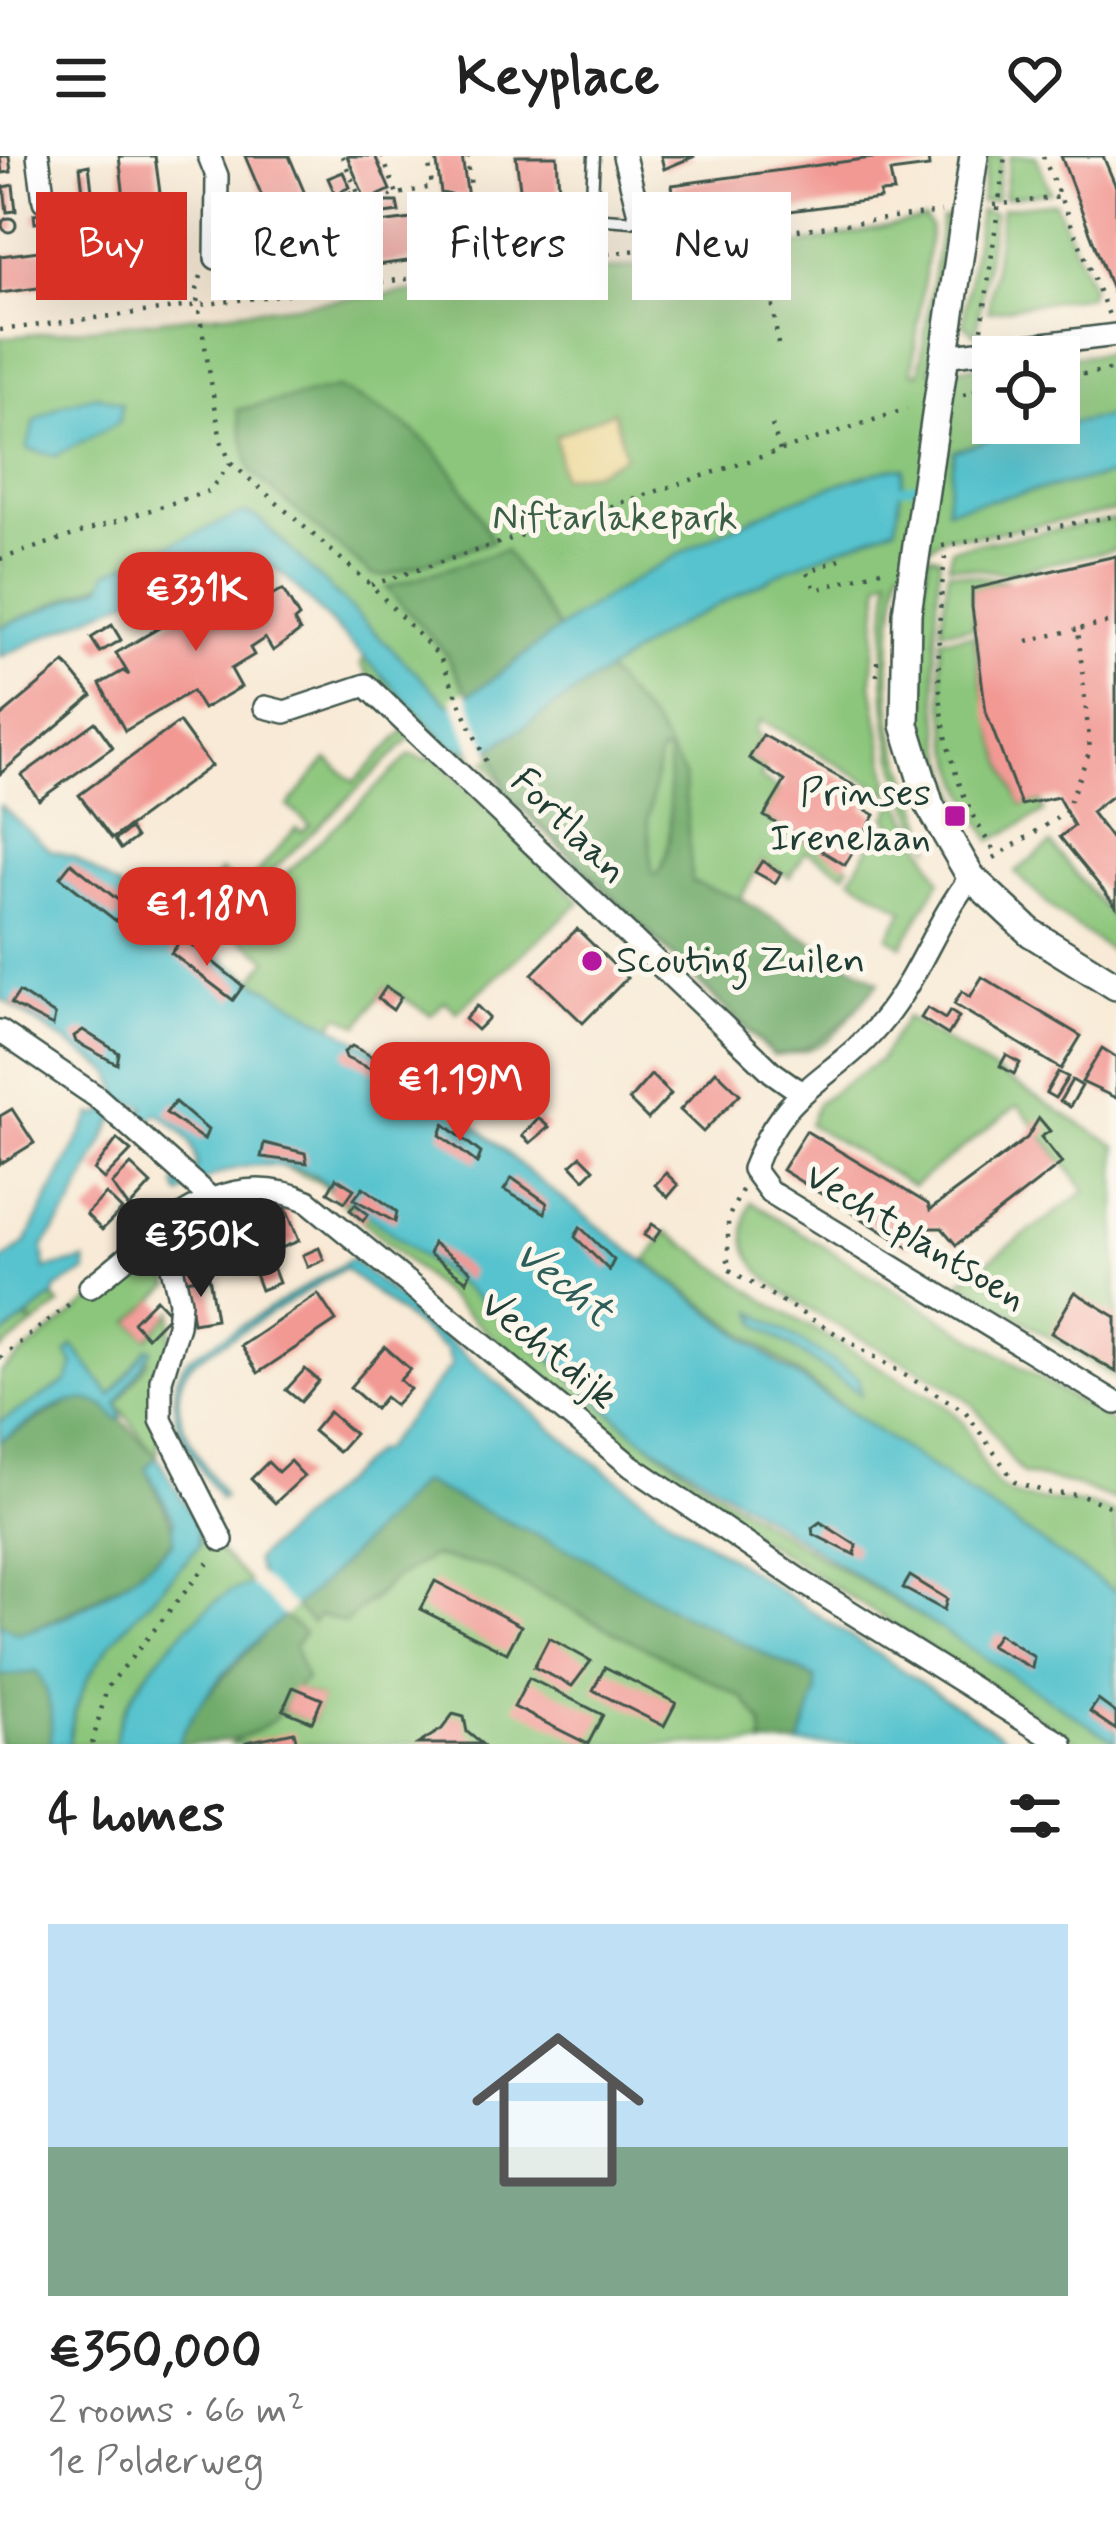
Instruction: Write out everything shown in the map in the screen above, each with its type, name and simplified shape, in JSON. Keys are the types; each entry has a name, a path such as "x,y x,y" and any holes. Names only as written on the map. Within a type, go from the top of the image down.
{"street":[{"path":"38,156 43,192"},
{"path":"209,156 217,192"},
{"path":"624,156 633,192"},
{"path":"974,156 932,444 911,548 903,655 905,725 930,806 971,877 1031,933 1116,986"},
{"path":"1080,338 1116,333"},
{"path":"944,356 972,353"},
{"name":"Fortlaan","path":"265,707 299,709 366,685 754,1056 800,1091"},
{"name":"Vechtplantsoen","path":"971,877 944,910 889,1013 867,1040 800,1091 765,1138 753,1169 770,1192 1116,1403"},
{"path":"0,1031 97,1097 208,1196 90,1287"},
{"name":"Vechtdijk","path":"208,1196 275,1190 322,1209 631,1466 804,1583 1062,1744"},
{"path":"164,1232 179,1302 173,1347 160,1380 161,1420 222,1540"}],"lane":[{"path":"594,156 591,218 632,221"}],"path":[{"path":"342,156 358,192"},
{"path":"382,156 397,194"},
{"path":"383,200 432,187 428,156"},
{"path":"466,156 471,187"},
{"path":"980,336 1005,156"},
{"path":"1042,156 1116,333"},
{"path":"791,230 1060,197"},
{"path":"383,282 632,251"},
{"path":"0,330 239,300"},
{"path":"772,300 778,344"},
{"path":"198,305 221,441 231,463 371,585 440,657 487,764"},
{"path":"1080,374 1116,368"},
{"path":"371,585 918,406"},
{"path":"772,425 779,452"},
{"path":"0,559 209,491 231,463"},
{"path":"840,559 807,573 816,590 885,568 911,548 1116,516"},
{"path":"946,545 937,633 940,719 955,781 997,855"},
{"path":"1028,641 1116,621"},
{"path":"971,877 1065,813 1090,750 1078,629"},
{"path":"753,1169 728,1218 728,1269 965,1411 1015,1482 1049,1493 1082,1495 1116,1509"},
{"path":"0,1358 90,1287"},
{"path":"92,1744 107,1688 200,1579 222,1540"}],"green space":[{"path":"988,156 1002,156 996,200 981,202"},
{"path":"1010,156 1036,156 1051,192 1004,198"},
{"path":"1055,202 1091,286 1089,296 988,311 1002,208"},
{"path":"980,210 994,213 976,335 963,324"},
{"name":"Niftarlakepark","path":"952,217 930,371 972,367 972,444 1080,444 1080,356 1116,352 1116,511 976,536 945,536 900,568 890,651 891,713 897,746 931,846 901,782 886,715 884,646 890,576 880,582 872,682 891,795 761,720 755,731 762,736 749,758 765,768 760,778 779,790 764,817 849,866 845,873 806,851 790,877 762,861 741,897 778,932 867,995 837,1032 817,1046 773,1056 512,800 449,705 257,517 0,627 0,338 339,300 383,300 383,295 407,292 407,300 608,300 608,270 632,267 632,300 791,300 791,246 925,219 931,227 912,372 919,373 942,219"},
{"path":"337,388 392,416 432,448 463,488 492,541 386,576 372,575 251,472 237,410"},
{"path":"1116,519 1116,549 1006,573 948,565 952,548"},
{"path":"505,550 559,629 469,696 444,651 386,588"},
{"path":"929,554 940,557 936,660 940,724 946,757 970,822 965,827 957,812 949,815 927,750 922,718 919,654"},
{"path":"948,571 1008,581 972,589 973,628 941,630"},
{"path":"974,635 991,722 1012,784 1021,805 1041,801 1044,812 991,841 966,793 942,692 941,638"},
{"path":"365,658 451,746 473,754 483,778 478,780 371,679 361,664"},
{"path":"605,670 655,727 684,776 692,882 740,899 879,982 820,1040 774,1055 520,804 514,809 491,750","holes":["660,752 668,753 669,833 657,875 652,873 648,819"]},
{"path":"406,729 413,736 250,892 257,901 410,755 427,760 432,755 580,902 457,1012 445,1001 431,1015 386,987 359,1025 339,1015 330,1027 253,980 268,959 194,904 221,871 243,889 296,828 302,832 310,825 288,806 327,759 354,782"},
{"path":"898,798 940,880 902,946 888,937 904,910 851,878 875,836 881,839 891,822 886,818"},
{"path":"1051,844 1116,923 1116,955 1057,913 1015,872"},
{"path":"906,1017 1116,1146 1116,1379 960,1281 1086,1191 1018,1105 913,1186 809,1124 818,1102 880,1060"},
{"path":"277,1164 311,1174 404,1236 674,1462 803,1546 1052,1694 1116,1744 1080,1744 644,1465 570,1406 319,1182"},
{"path":"751,1202 1116,1425 1116,1501 1076,1485 1023,1474 967,1400 787,1294 764,1275 747,1249 745,1229"},
{"path":"667,1232 772,1305 940,1402 962,1421 986,1469 1007,1492 1116,1514 1116,1593 915,1460 646,1261"},
{"path":"139,1262 164,1267 170,1286 131,1322 148,1338 173,1311 157,1457 117,1404 148,1361 146,1349 111,1396 73,1347 73,1372 66,1382 0,1422 0,1372"},
{"path":"53,1297 60,1305 0,1351 0,1338 25,1319 33,1324 28,1316"},
{"path":"77,1398 107,1405 157,1457 146,1468 176,1533 168,1546 130,1577 54,1619 17,1633 0,1623 0,1441"},
{"path":"421,1482 589,1559 672,1609 815,1679 817,1694 800,1744 763,1744 762,1723 743,1698 490,1568 432,1556 393,1579 345,1623 320,1615 312,1623 292,1604 320,1584"},
{"path":"197,1528 252,1585 211,1610 166,1651 130,1698 115,1744 69,1744 86,1682 118,1635 199,1545"},
{"path":"432,1556 490,1568 744,1698 762,1723 763,1744 231,1744 283,1710 313,1721 321,1699 293,1687 306,1680 294,1646 303,1633 282,1615 292,1604 312,1622 320,1615 371,1603 393,1579"},
{"path":"282,1615 304,1633 294,1646 306,1680 283,1709 248,1735 178,1744 190,1714"},
{"path":"37,1672 46,1689 51,1744 0,1744 0,1676"}],"sand":[{"path":"614,411 625,456 594,472 561,477 556,436"}],"water":[{"path":"97,395 122,403 119,422 55,456 27,449 35,421 63,404"},
{"path":"1116,415 1116,474 946,509 954,451 976,444 1080,444 1080,422"},
{"path":"904,468 896,526 790,568 665,632 485,753 451,746 287,578 253,553 207,564 0,657 0,627 102,586 108,572 243,513 257,517 449,705 485,685 586,610 696,545 774,508"},
{"name":"Vecht","path":"0,805 50,850 74,857 259,984 418,1075 534,1177 780,1365 1116,1593 1116,1742 636,1434 510,1323 315,1175 279,1166 245,1167 212,1177 180,1195 175,1184 197,1168 190,1142 158,1113 146,1122 139,1117 145,1106 130,1103 113,1121 71,1208 43,1247 45,1269 85,1260 86,1272 56,1288 53,1297 0,1338 0,1262 25,1244 92,1114 101,1115 119,1094 112,1073 0,998"},
{"path":"351,1259 579,1451 674,1521 1015,1744 800,1744 816,1694 815,1678 672,1609 589,1559 421,1482 222,1675 178,1744 115,1744 128,1704 176,1639 228,1593 261,1577 255,1560 375,1451 381,1451 452,1365 446,1350 344,1268 193,1361 182,1378 178,1395 185,1430 224,1497 220,1499 180,1431 175,1413 178,1377 188,1358"},
{"path":"754,1312 858,1377 861,1394 759,1325"},
{"path":"74,1347 111,1396 147,1348 152,1349 117,1404 122,1417 117,1420 91,1401 76,1401 44,1413 0,1441 0,1422 66,1382 74,1365 67,1352"},
{"path":"157,1457 196,1522 199,1545 100,1659 85,1685 69,1744 51,1744 48,1697 37,1672 0,1676 0,1623 17,1633 58,1620 121,1584 173,1543 174,1520 146,1468"}],"pier":[{"path":"466,691 492,756 486,759 476,760 451,698"},
{"path":"258,1573 295,1607 285,1617 249,1583"}],"building":[{"path":"0,156 9,156 11,172 2,173"},
{"path":"119,156 155,156 160,192 123,192"},
{"path":"245,156 289,156 304,192 260,192"},
{"path":"347,156 375,156 390,190 362,192"},
{"path":"436,156 462,156 467,192 441,192"},
{"path":"516,156 557,156 559,192 520,192"},
{"path":"661,156 695,156 664,169"},
{"path":"886,156 928,156 929,167 890,172 894,192 880,193 880,199 791,211 791,192 673,192 672,185"},
{"path":"1061,156 1103,156 1116,187 1116,301"},
{"path":"89,165 92,191 83,192 80,167"},
{"path":"343,172 350,187 334,192 328,178"},
{"path":"13,185 16,211 7,212 4,187"},
{"path":"397,202 399,212 383,214 383,203"},
{"path":"9,218 16,225 9,232 2,225"},
{"path":"407,220 407,261 383,264 383,223"},
{"path":"36,251 36,288 0,293 0,256"},
{"path":"1116,556 1116,793 1091,812 1116,845 1116,906 1060,837 1074,826 1058,797 1021,805 986,712 972,589"},
{"path":"218,583 234,620 261,599 283,590 299,617 294,621 300,631 273,651 265,638 250,648 254,655 231,669 241,687 203,709 192,691 125,731 100,684 123,671 129,675 116,653 176,618 189,600"},
{"path":"112,625 121,640 100,652 91,638"},
{"path":"65,663 92,696 0,774 0,717"},
{"path":"95,722 113,747 39,800 22,775"},
{"path":"179,722 211,766 112,839 79,795"},
{"path":"763,735 871,795 863,808 875,815 845,865 764,816 785,781 749,758"},
{"path":"130,829 136,838 121,849 115,840"},
{"path":"762,861 781,873 775,883 755,872"},
{"path":"71,863 127,907 116,921 60,877"},
{"path":"577,929 627,978 583,1023 532,974"},
{"path":"183,938 243,986 233,1000 171,953"},
{"path":"982,977 1081,1036 1061,1069 954,1004 962,991 970,997"},
{"path":"386,987 401,997 393,1010 378,999"},
{"path":"19,992 55,1015 53,1026 11,1004"},
{"path":"477,1006 489,1018 477,1030 465,1019"},
{"path":"927,1008 945,1019 950,1011 959,1017 948,1035 921,1018"},
{"path":"83,1030 119,1053 117,1064 76,1042 74,1036"},
{"path":"352,1046 390,1066 388,1077 346,1058 344,1052"},
{"path":"1102,1048 1116,1057 1116,1098 1082,1082"},
{"path":"1006,1055 1020,1063 1014,1074 1000,1066"},
{"path":"716,1071 740,1094 703,1132 680,1110"},
{"path":"1058,1072 1068,1077 1055,1098 1046,1093"},
{"path":"651,1075 671,1094 648,1119 629,1100"},
{"path":"1072,1080 1082,1086 1070,1107 1060,1101"},
{"path":"175,1102 208,1130 204,1140 166,1113"},
{"path":"12,1109 34,1143 0,1164 0,1116"},
{"path":"538,1118 549,1127 530,1143 522,1136"},
{"path":"1039,1118 1050,1131 1041,1137 1062,1163 956,1245 942,1228 919,1228 908,1247 782,1170 806,1131 928,1204 930,1210 1027,1138"},
{"path":"444,1124 481,1153 477,1163 440,1135"},
{"path":"117,1139 131,1151 104,1179 94,1170"},
{"path":"264,1143 305,1153 307,1163 261,1157"},
{"path":"581,1156 594,1169 584,1179 571,1165"},
{"path":"131,1165 151,1184 129,1208 112,1184"},
{"path":"666,1173 678,1185 668,1197 655,1185"},
{"path":"336,1178 354,1189 345,1202 328,1192"},
{"path":"512,1178 547,1203 545,1213 504,1190"},
{"path":"363,1187 397,1212 395,1222 354,1199"},
{"path":"106,1194 122,1210 102,1230 86,1214"},
{"path":"273,1202 275,1212 286,1208 299,1241 243,1263 239,1255 213,1265 198,1224"},
{"path":"355,1204 368,1214 363,1221 350,1210"},
{"path":"652,1224 661,1230 653,1241 644,1235"},
{"path":"580,1227 614,1260 609,1270 575,1237"},
{"path":"433,1243 471,1271 467,1281 429,1254"},
{"path":"319,1248 324,1260 308,1267 303,1255"},
{"path":"273,1267 279,1283 261,1290 255,1274"},
{"path":"209,1276 216,1319 193,1323 186,1280"},
{"path":"1075,1292 1116,1317 1116,1372 1051,1333"},
{"path":"318,1294 336,1321 258,1373 241,1346"},
{"path":"156,1299 170,1314 147,1337 133,1322"},
{"path":"385,1347 410,1369 400,1380 410,1389 395,1405 385,1397 375,1409 350,1387"},
{"path":"305,1369 319,1381 301,1402 286,1390"},
{"path":"329,1412 354,1434 338,1452 313,1431"},
{"path":"290,1461 304,1476 275,1503 251,1479 268,1462 278,1472"},
{"path":"820,1522 856,1545 855,1555 813,1534 812,1528"},
{"path":"910,1576 947,1599 944,1610 903,1588"},
{"path":"435,1581 521,1626 507,1653 420,1609"},
{"path":"998,1634 1034,1657 1032,1668 990,1646"},
{"path":"549,1638 591,1661 572,1686 534,1667"},
{"path":"605,1667 676,1703 664,1726 593,1690"},
{"path":"529,1678 603,1715 588,1744 514,1707"},
{"path":"293,1687 322,1699 312,1722 283,1710"},
{"path":"1098,1700 1116,1713 1116,1730 1090,1712"},
{"path":"453,1714 464,1717 467,1732 482,1744 418,1744 442,1729"},
{"path":"294,1732 297,1744 246,1744 246,1742"}],"waterway":[{"path":"901,488 919,485"}],"place":[{"name":"Prinses Irenelaan","path":"955,816"},
{"name":"Scouting Zuilen","path":"592,961"}]}
